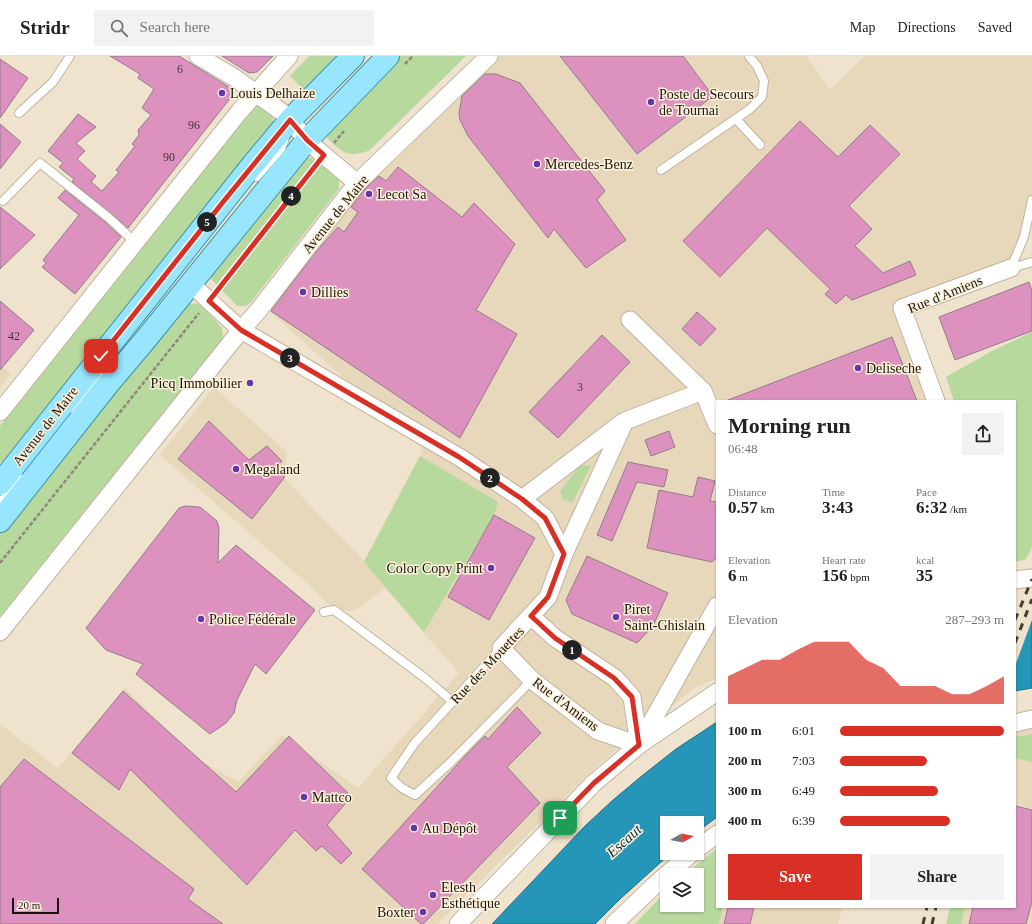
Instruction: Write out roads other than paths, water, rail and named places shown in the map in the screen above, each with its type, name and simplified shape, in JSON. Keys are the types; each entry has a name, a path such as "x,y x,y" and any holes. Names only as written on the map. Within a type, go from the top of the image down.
{"main road":[{"name":"Avenue de Maire","path":"0,484 168,270 290,120 353,56"},
{"name":"Avenue de Maire","path":"0,521 108,384 307,140 395,61"}],"street":[{"path":"198,56 256,92 283,113 307,140 357,183"},
{"path":"0,412 256,92 288,56"},
{"name":"Avenue de Maire","path":"0,632 241,330 258,311 357,183 489,56"},
{"name":"Rue d'Amiens","path":"936,400 902,308 1011,268"},
{"path":"191,284 241,330 459,457 522,499 545,518 564,554"},
{"path":"630,320 703,391 716,423"},
{"path":"522,499 625,421 703,391"},
{"path":"564,554 625,421"},
{"name":"Rue des Mouettes","path":"501,648 548,597 564,554"},
{"path":"1016,580 1032,578"},
{"path":"639,745 716,608"},
{"path":"531,616 555,638 614,678 632,697 639,745"},
{"name":"Rue d'Amiens","path":"501,648 532,680 598,731 639,745"},
{"path":"458,924 594,783 639,745 716,693"},
{"path":"1016,723 1032,719"},
{"path":"704,844 716,835"},
{"path":"614,924 658,882 684,860"}],"lane":[{"path":"19,113 53,82 70,56"},
{"path":"661,170 750,109 762,97 764,81 757,66 749,56"},
{"path":"736,119 760,146"},
{"path":"249,185 281,149 290,120"},
{"path":"3,200 40,163 109,218 136,243"},
{"path":"1011,268 1024,237 1032,200"},
{"path":"1011,268 1032,262"},
{"path":"68,418 120,350"},
{"path":"0,503 24,473"},
{"path":"324,612 334,610 425,678 453,702"},
{"name":"Rue des Mouettes","path":"501,648 414,744 391,778 402,788 415,795 452,761 532,680"}],"water":[{"path":"1032,606 1032,688 1016,691 1016,610"},
{"name":"Escaut","path":"716,723 716,818 704,827 704,816 660,816 660,860 663,860 595,924 492,924 585,826 643,775 676,749"}],"railway":[{"path":"1016,618 1032,579"},
{"path":"1016,640 1032,599"},
{"path":"923,924 927,908"},
{"path":"932,924 936,908"}],"place":[{"name":"Louis Delhaize","path":"222,93"},
{"name":"Poste de Secours de Tournai","path":"651,102"},
{"name":"Mercedes-Benz","path":"537,164"},
{"name":"Lecot Sa","path":"369,194"},
{"name":"Dillies","path":"303,292"},
{"name":"Deliseche","path":"858,368"},
{"name":"Picq Immobilier","path":"250,383"},
{"name":"Megaland","path":"236,469"},
{"name":"Color Copy Print","path":"491,568"},
{"name":"Piret Saint-Ghislain","path":"616,617"},
{"name":"Police Fédérale","path":"201,619"},
{"name":"Mattco","path":"304,797"},
{"name":"Au Dépôt","path":"414,828"},
{"name":"Elesth Esthétique","path":"433,895"},
{"name":"Boxter","path":"423,912"}]}
